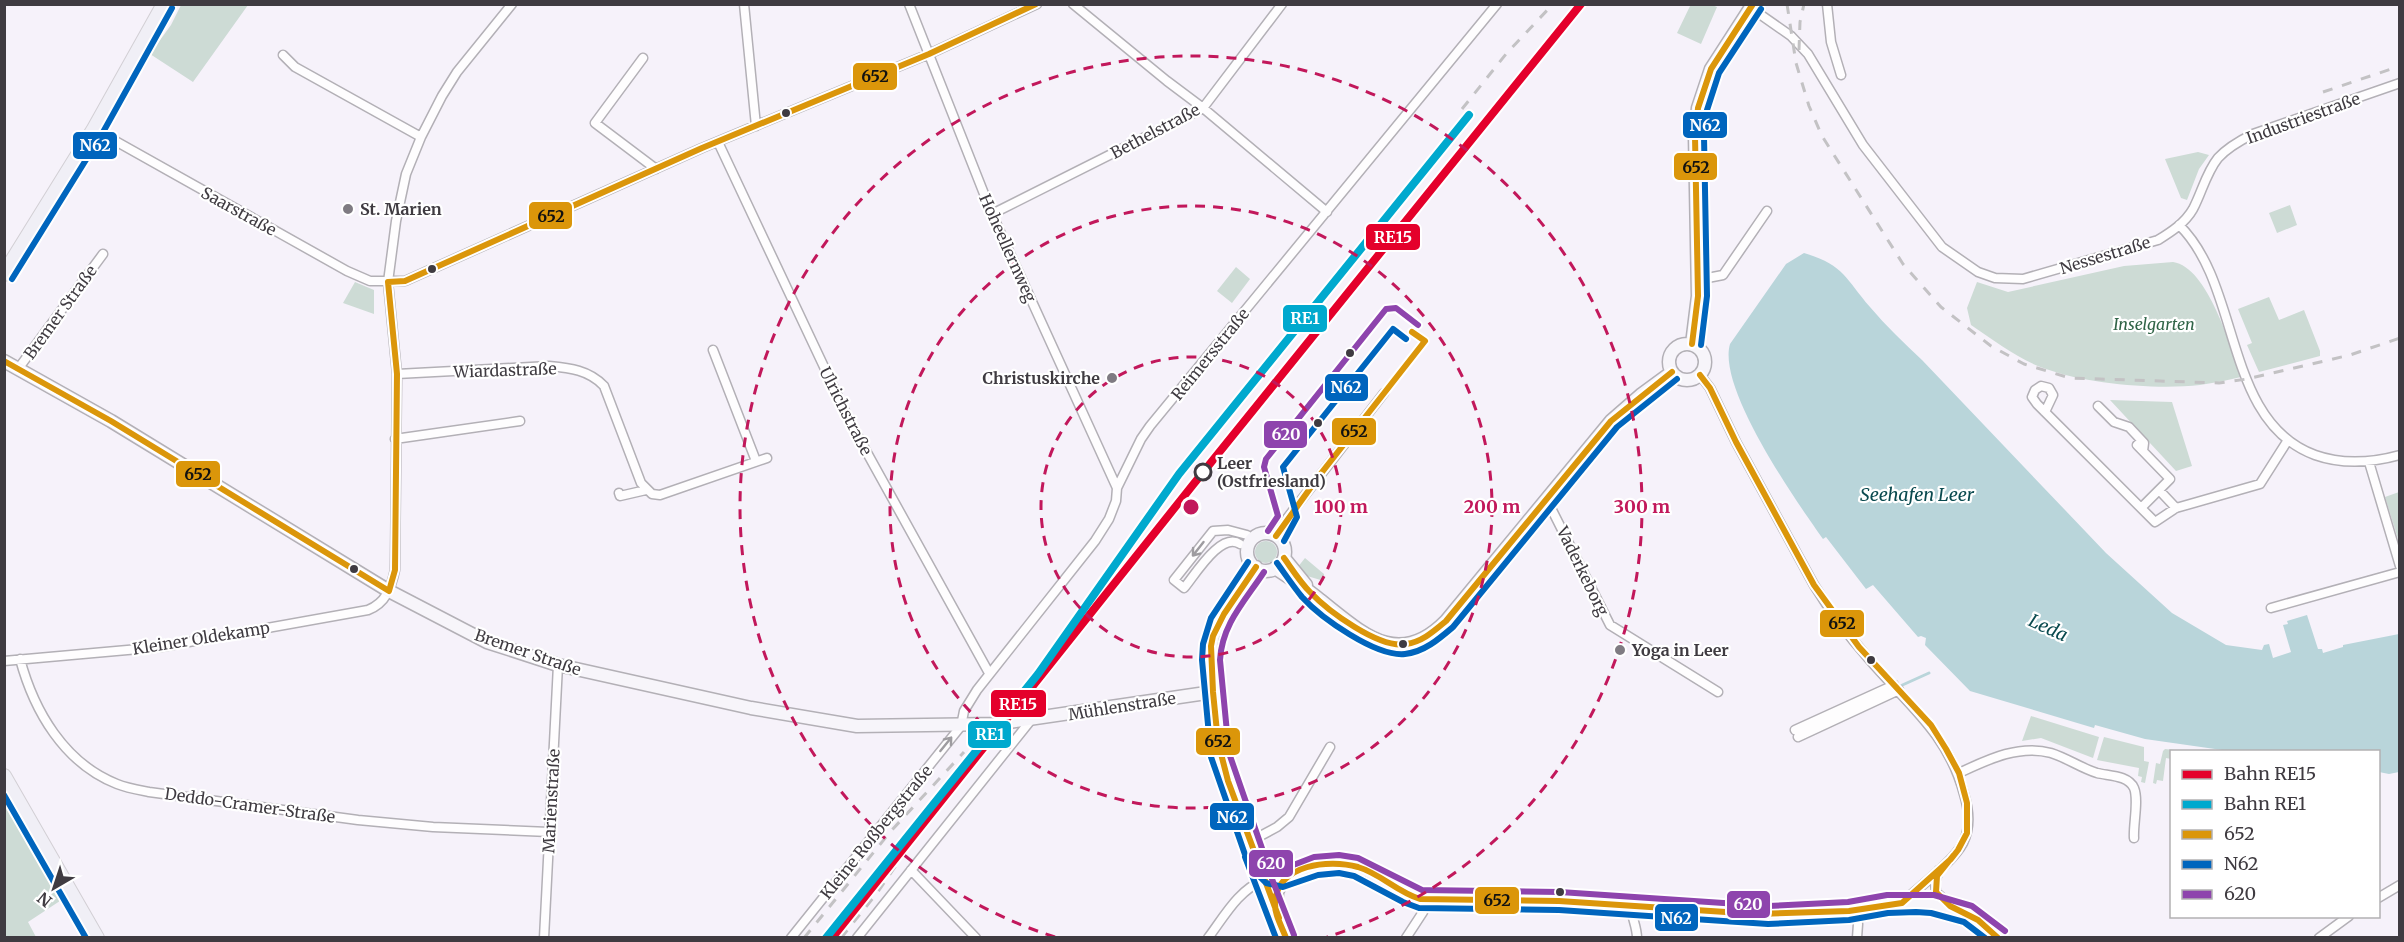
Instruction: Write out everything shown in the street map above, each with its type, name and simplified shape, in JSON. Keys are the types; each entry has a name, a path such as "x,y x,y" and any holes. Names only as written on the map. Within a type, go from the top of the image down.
{"main road":[{"path":"4,274 94,129 164,4"},
{"path":"1692,345 1698,310 1695,136 1700,96 1720,53 1752,6"},
{"path":"1682,344 1692,345 1700,349 1704,357 1704,367 1700,375 1685,380 1672,372 1669,362 1671,352 1682,344"},
{"name":"Bremer Straße","path":"4,361 111,421 389,591 487,642 558,665 740,706 857,726 961,726 1031,720"},
{"path":"1275,568 1310,591 1360,632 1385,644 1410,643 1427,636 1438,629 1611,420 1672,372"},
{"path":"1284,558 1275,568 1264,570 1256,567 1248,556 1251,540 1262,533 1276,536 1284,544 1284,558 1310,591"},
{"path":"1256,567 1224,614 1213,636 1211,646 1213,692 1220,755 1249,842 1286,938"},
{"name":"Mühlenstraße","path":"1031,720 1213,692"},
{"path":"4,776 97,938"},
{"path":"1257,862 1271,875 1284,878"},
{"path":"1276,910 1277,892 1284,878 1305,868 1339,864 1368,871 1407,894 1420,898 1631,905 1768,915 1855,910 1902,903 1933,904 1956,910 1978,920 2000,938"}],"street":[{"path":"389,591 395,570 397,374 388,282 396,221 406,174 421,137 442,96 457,72 512,4"},
{"path":"744,4 756,126"},
{"name":"Hoheellernweg","path":"909,4 992,214 1117,488"},
{"path":"388,282 405,281 718,142 929,54 1037,4"},
{"path":"1073,4 1203,108 1327,212"},
{"name":"Bethelstraße","path":"992,214 1203,108 1282,4"},
{"name":"Reimersstraße","path":"961,726 964,711 989,674 1095,541 1109,519 1116,501 1117,488 1141,439 1150,426 1497,4"},
{"path":"1827,4 1831,42 1841,75"},
{"name":"Nessestraße","path":"1752,6 1791,36 1808,54 1847,121 1930,234 1955,259 1986,276 2008,280 2023,279 2158,240 2179,225"},
{"path":"283,55 295,67 421,137"},
{"path":"643,58 595,123 656,169"},
{"name":"Industriestraße","path":"2179,225 2192,210 2218,158 2233,145 2253,134 2400,83"},
{"name":"Saarstraße","path":"94,129 347,271 370,281 388,282"},
{"name":"Ulrichstraße","path":"718,142 850,422 989,674"},
{"path":"1697,280 1723,275 1767,211"},
{"path":"2179,225 2205,263 2258,404 2266,417 2288,440 2306,452 2330,460 2350,463 2369,462 2400,455"},
{"name":"Bremer Straße","path":"18,369 103,254"},
{"path":"713,350 756,461"},
{"name":"Wiardastraße","path":"397,374 549,366 572,368 587,373 597,378 604,386 641,483 646,490"},
{"path":"1700,375 1710,388 1736,442 1814,585 1859,647 1931,725 1959,773 1968,811 1967,832 1958,850 1902,903"},
{"path":"1276,536 1288,517 1384,393"},
{"path":"2098,406 2114,422 2129,427 2144,443 2140,448 2170,479 2141,508"},
{"path":"2045,412 2155,522 2176,508 2260,484 2288,440"},
{"path":"395,439 520,421"},
{"path":"619,493 620,496 646,490 660,495 767,458"},
{"path":"2369,462 2400,566"},
{"path":"2159,490 2176,508"},
{"name":"Vaderkeborg","path":"1544,501 1552,510 1610,626 1718,692"},
{"path":"1240,544 1231,541 1221,544 1184,588 1174,580 1213,531 1228,530 1247,535"},
{"path":"2271,608 2400,572"},
{"name":"Kleiner Oldekamp","path":"4,661 161,647 339,617 374,607 384,599 389,591"},
{"name":"Deddo-Cramer-Straße","path":"20,659 36,707 48,727 91,770 119,785 149,792 358,820 433,827 549,832"},
{"name":"Marienstraße","path":"544,938 558,665"},
{"path":"1796,734 1896,688"},
{"path":"857,938 1031,720"},
{"name":"Kleine Roßbergstraße","path":"791,938 961,726"},
{"path":"1249,842 1277,827 1289,817 1330,747"},
{"path":"1959,773 2007,754 2030,751 2050,753 2090,771 2124,779 2131,784 2135,794 2134,838"},
{"path":"1941,867 1935,882 1936,892 1956,910"},
{"path":"911,870 976,938"},
{"path":"1208,938 1241,895 1251,886 1264,880"},
{"path":"2380,897 2400,885"},
{"path":"1631,905 1637,938"},
{"path":"1855,910 1858,924 1857,938"},
{"path":"1406,938 1423,912"},
{"path":"2319,938 2346,918"}],"green space":[{"path":"1691,4 1717,7 1701,44 1677,33"},
{"path":"181,5 248,5 193,82 150,54 171,25"},
{"path":"2198,152 2209,155 2199,169 2187,200 2181,198 2165,159"},
{"path":"2290,205 2297,225 2277,233 2269,213"},
{"name":"Inselgarten","path":"2173,262 2186,267 2207,293 2224,329 2241,377 2200,385 2164,387 2123,385 2082,379 2026,361 1971,325 1967,308 1977,282 2008,292 2124,266"},
{"path":"1236,267 1250,279 1232,303 1217,291"},
{"path":"355,282 374,290 374,314 343,303"},
{"path":"2269,297 2279,320 2304,310 2320,356 2259,372 2247,345 2252,343 2238,309"},
{"path":"2110,400 2172,402 2192,466 2176,471"},
{"path":"2400,492 2399,542 2385,497"},
{"path":"1266,541 1274,544 1277,552 1274,560 1266,563 1258,560 1255,552 1258,544"},
{"path":"1305,558 1324,574 1324,581 1307,576 1297,568"},
{"path":"2031,716 2099,737 2093,758 2041,738 2022,741"},
{"path":"2104,737 2144,747 2144,761 2149,762 2145,783 2141,782 2142,777 2138,776 2139,768 2097,760"},
{"path":"2165,749 2174,750 2170,750 2170,759 2166,758 2163,781 2157,780 2156,784 2153,783 2156,763 2160,764"},
{"path":"4,785 66,897 28,922 36,937 5,937"}],"water":[{"name":"Seehafen Leer","path":"1804,253 1828,262 1843,274 1882,321 2106,553 2172,613 2226,645 2262,650 2264,645 2269,644 2273,658 2291,652 2283,625 2288,624 2287,621 2307,615 2318,649 2322,649 2323,653 2343,647 2343,645 2399,634 2399,772 2389,774 2380,772 2380,750 2222,750 2145,739 2095,725 2094,728 1970,691 1925,645 1926,638 1918,637 1873,585 1866,589 1826,537 1823,539 1778,472 1735,388 1729,363 1730,344 1786,264"}],"waterway":[{"path":"1898,687 1929,673"}],"railway":[{"path":"1462,109 1506,54 1553,4"},
{"path":"1787,4 1796,63 1809,106 1822,136 1903,264 1941,307 1991,346 2024,364 2070,378 2219,383 2247,379 2350,355 2400,338"},
{"path":"1799,50 1800,22 1804,4"},
{"path":"2323,92 2400,66"},
{"path":"804,938 891,831 964,752"},
{"path":"841,938 877,893 932,813"}],"rail line":[{"name":"RE15","path":"832,938 1192,486 1581,4"},
{"name":"RE1","path":"826,938 1038,674 1179,474 1469,115"}],"transit line":[{"name":"652","path":"388,282 405,281 702,148 929,54 1036,4"},
{"name":"652","path":"1692,344 1698,296 1695,136 1698,108 1711,69 1753,4"},
{"name":"N62","path":"12,279 102,134 172,8"},
{"name":"N62","path":"1701,345 1707,296 1704,136 1707,110 1719,73 1761,9"},
{"name":"652","path":"388,282 397,374 395,570 389,591"},
{"name":"620","path":"1268,531 1278,516 1264,467 1266,459 1386,309 1396,308 1418,325"},
{"name":"N62","path":"1284,541 1297,517 1283,467 1393,329 1406,339"},
{"name":"652","path":"1276,536 1319,476 1425,341 1412,332"},
{"name":"652","path":"4,361 111,421 389,591"},
{"name":"652","path":"1284,558 1310,592 1355,627 1382,641 1395,644 1412,643 1423,638 1446,621 1611,421 1672,372"},
{"name":"652","path":"1286,938 1276,911 1275,902 1278,889 1285,879 1295,872 1320,865 1358,867 1420,899 1559,901 1756,914 1849,911 1902,903 1958,850 1967,833 1967,803 1959,773 1946,749 1931,725 1859,647 1814,585 1736,442 1710,388 1700,375"},
{"name":"N62","path":"1277,563 1311,606 1335,625 1365,643 1393,653 1412,653 1425,648 1453,627 1617,427 1677,379"},
{"name":"N62","path":"1248,562 1211,618 1203,644 1202,660 1211,757 1249,866 1266,883 1283,887 1318,875 1339,873 1354,876 1419,908 1559,910 1768,924 1849,920 1888,913 1931,913 1964,922 1985,938"},
{"name":"652","path":"1256,567 1224,614 1213,636 1211,646 1213,692 1218,742 1228,781 1279,918"},
{"name":"620","path":"1264,572 1230,624 1225,635 1220,660 1229,753 1265,857 1275,867 1283,869 1314,857 1339,855 1358,858 1422,890 1560,892 1768,906 1848,902 1887,895 1934,895 1972,906 2005,931"},
{"name":"N62","path":"4,795 86,938"},
{"name":"620","path":"1261,851 1294,935"},
{"name":"652","path":"1953,856 1937,876 1936,892 1950,906 1978,920 1998,938"},
{"name":"N62","path":"1245,857 1276,938"}],"place":[{"name":"St. Marien","path":"348,209"},
{"name":"Christuskirche","path":"1112,378"},
{"name":"Leer (Ostfriesland)","path":"1203,472"},
{"name":"Yoga in Leer","path":"1620,650"}],"water label":[{"name":"Leda","path":"2048,628"}]}
